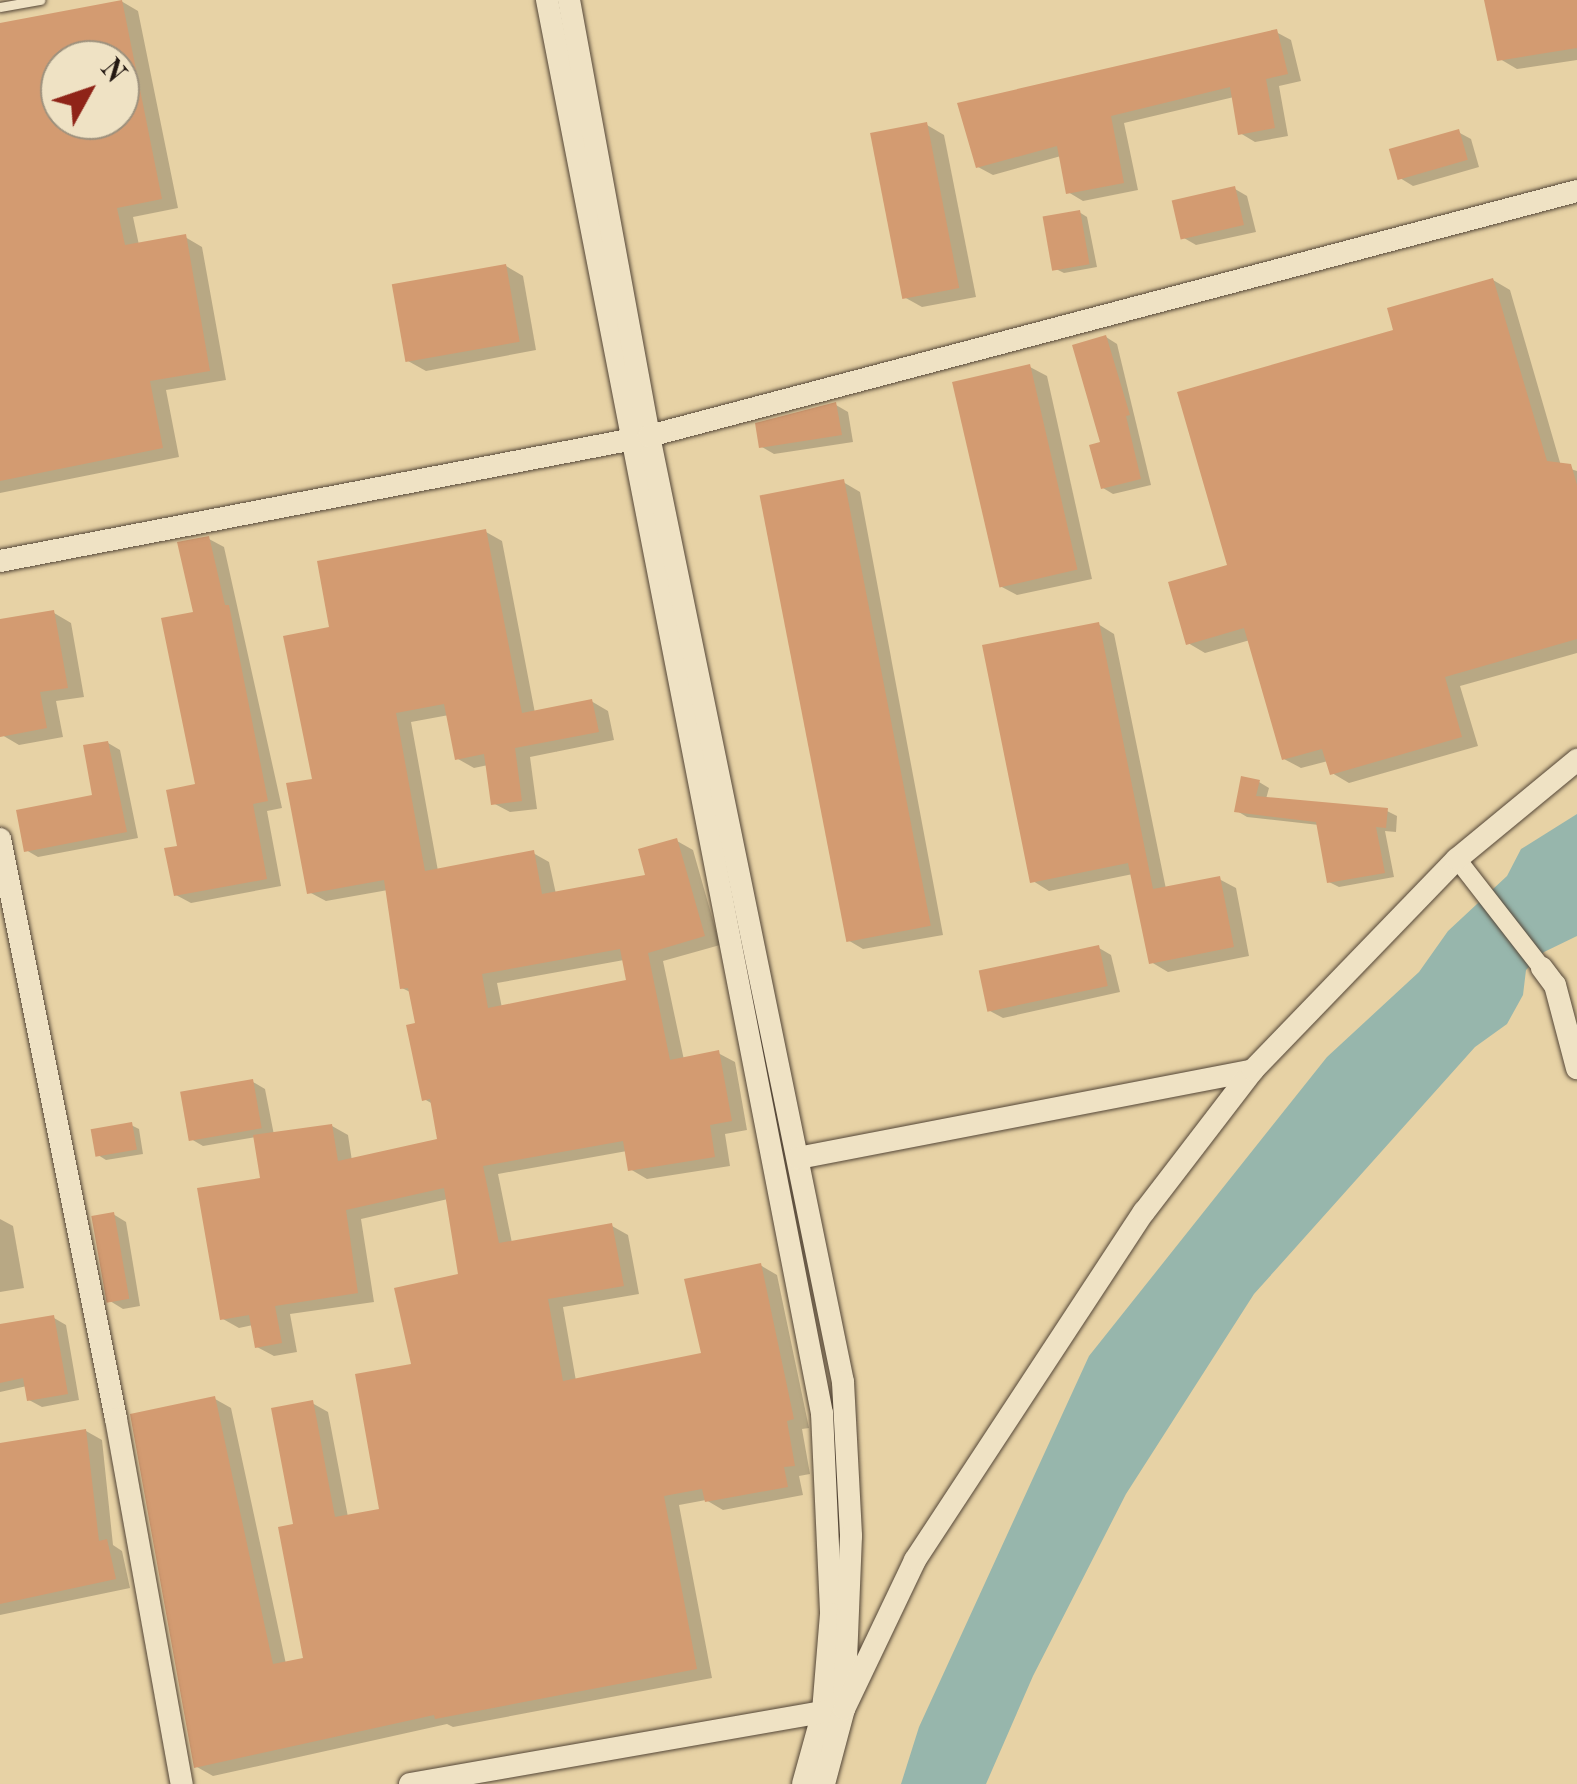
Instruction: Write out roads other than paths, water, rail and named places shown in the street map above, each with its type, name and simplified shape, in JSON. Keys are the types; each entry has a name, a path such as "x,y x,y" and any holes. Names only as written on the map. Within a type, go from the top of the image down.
{"street":[{"path":"546,0 798,1158 843,1382 852,1536 824,1784"},
{"path":"569,0 639,437 822,1413 833,1710"},
{"path":"0,561 639,437 1577,190"},
{"path":"803,1784 833,1710 915,1560 1144,1212 1253,1070 1458,859 1577,760"},
{"path":"0,839 116,1419 182,1784"},
{"path":"1458,859 1555,986 1577,1068"},
{"path":"798,1158 1253,1070"},
{"path":"410,1784 833,1710"}],"lane":[{"path":"0,7 40,0"}],"water":[{"path":"1577,814 1577,936 1544,952 1526,970 1523,995 1507,1024 1475,1047 1254,1294 1126,1494 1033,1676 986,1784 901,1784 919,1727 1089,1356 1327,1057 1419,972 1448,931 1507,876 1521,849"}]}
